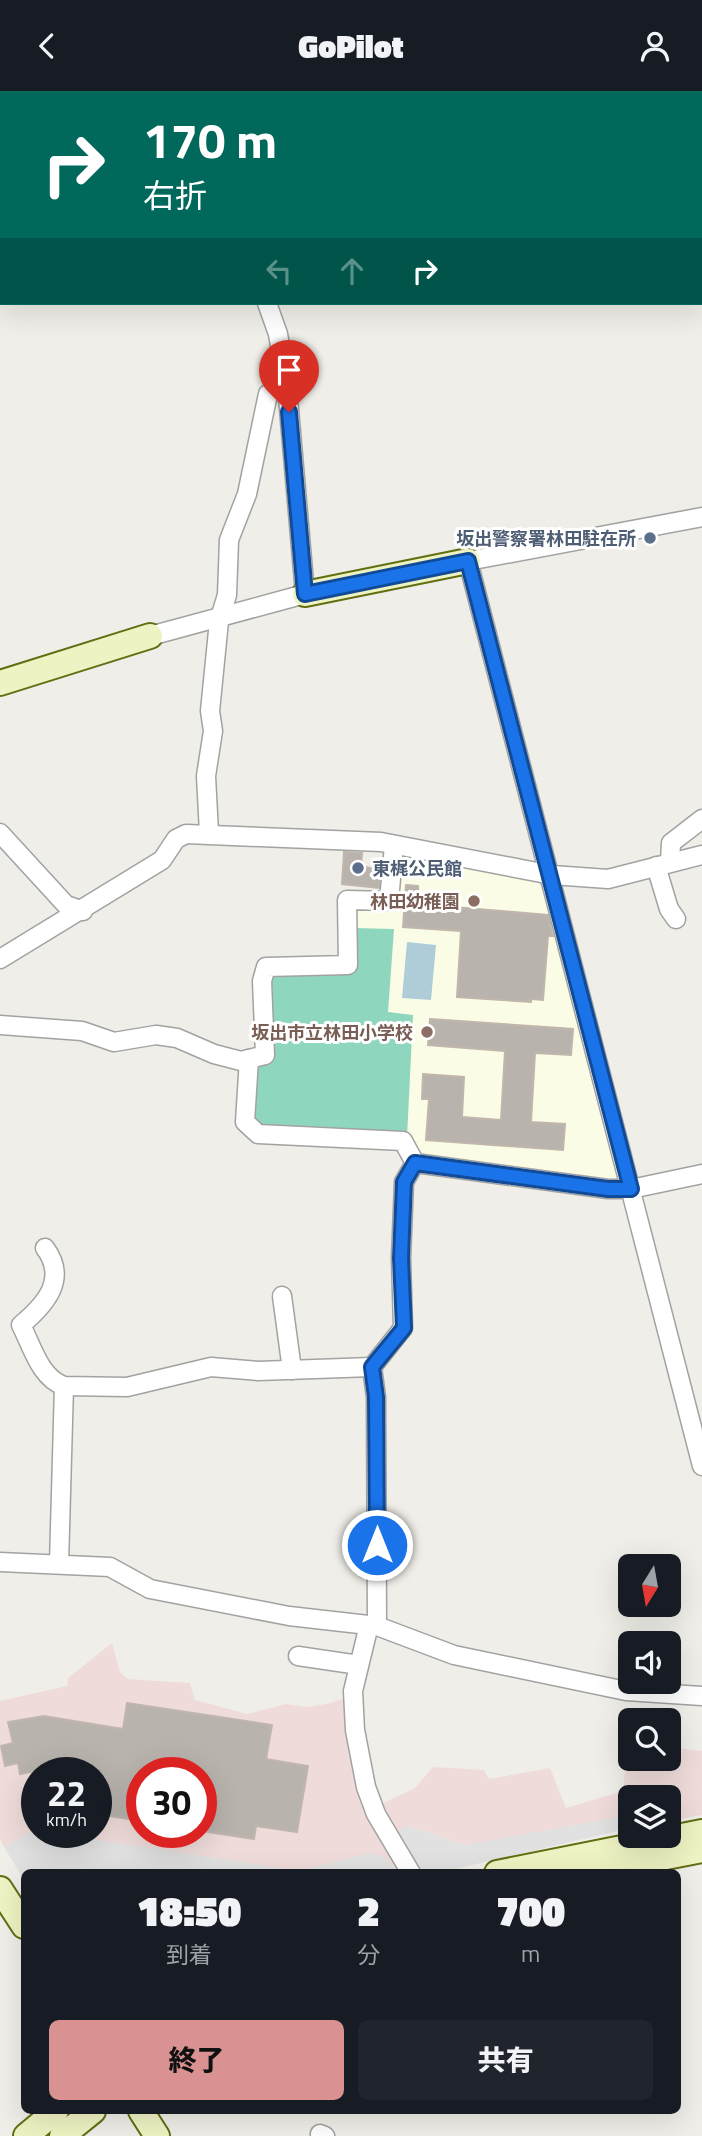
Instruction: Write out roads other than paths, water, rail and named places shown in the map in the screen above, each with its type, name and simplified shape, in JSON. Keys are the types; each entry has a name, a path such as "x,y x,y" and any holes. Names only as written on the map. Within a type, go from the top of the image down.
{"main road":[{"path":"305,594 468,561"},
{"path":"0,683 150,636"},
{"path":"517,1869 702,1832"},
{"path":"605,1869 702,1850"},
{"path":"0,1889 21,1921"},
{"path":"26,2136 52,2114"},
{"path":"62,2136 89,2114"},
{"path":"143,2114 157,2136"}],"street":[{"path":"150,636 305,594 287,386 278,334 268,305"},
{"path":"209,833 206,775 213,731 210,711 227,595 229,540 247,494 268,394 287,386"},
{"path":"702,517 468,561 552,876 702,1466"},
{"path":"676,919 669,909 663,864 671,843 702,819"},
{"path":"0,833 66,905 83,911"},
{"path":"0,959 83,911 111,890 162,860 176,839 186,834 209,833 394,845 552,876 608,879 702,855"},
{"path":"0,1025 82,1031 114,1042 156,1035 177,1038 214,1054 241,1061 265,1055 262,981 266,967 348,965 347,900 389,901 394,845"},
{"path":"249,1059 246,1122 252,1130 258,1133 403,1141 415,1163"},
{"path":"415,1163 608,1189 631,1189 702,1174"},
{"path":"409,1869 376,1814 366,1787 355,1730 353,1691 373,1626 376,1397 372,1367 404,1328 401,1258 404,1182 415,1163"},
{"path":"45,1248 54,1260 56,1275 45,1301 21,1325 47,1376 64,1386 127,1387 211,1367 292,1370 372,1367"},
{"path":"282,1296 292,1370"},
{"path":"58,1564 64,1386"},
{"path":"0,1562 110,1567 150,1589 289,1616 373,1626 454,1655 626,1691 702,1696"},
{"path":"298,1656 359,1665"}],"water":[{"path":"407,942 436,945 431,1000 402,998"}],"place":[{"name":"坂出警察署林田駐在所","path":"650,538"},
{"name":"東梶公民館","path":"358,868"},
{"name":"林田幼稚園","path":"474,901"},
{"name":"坂出市立林田小学校","path":"427,1032"}]}
